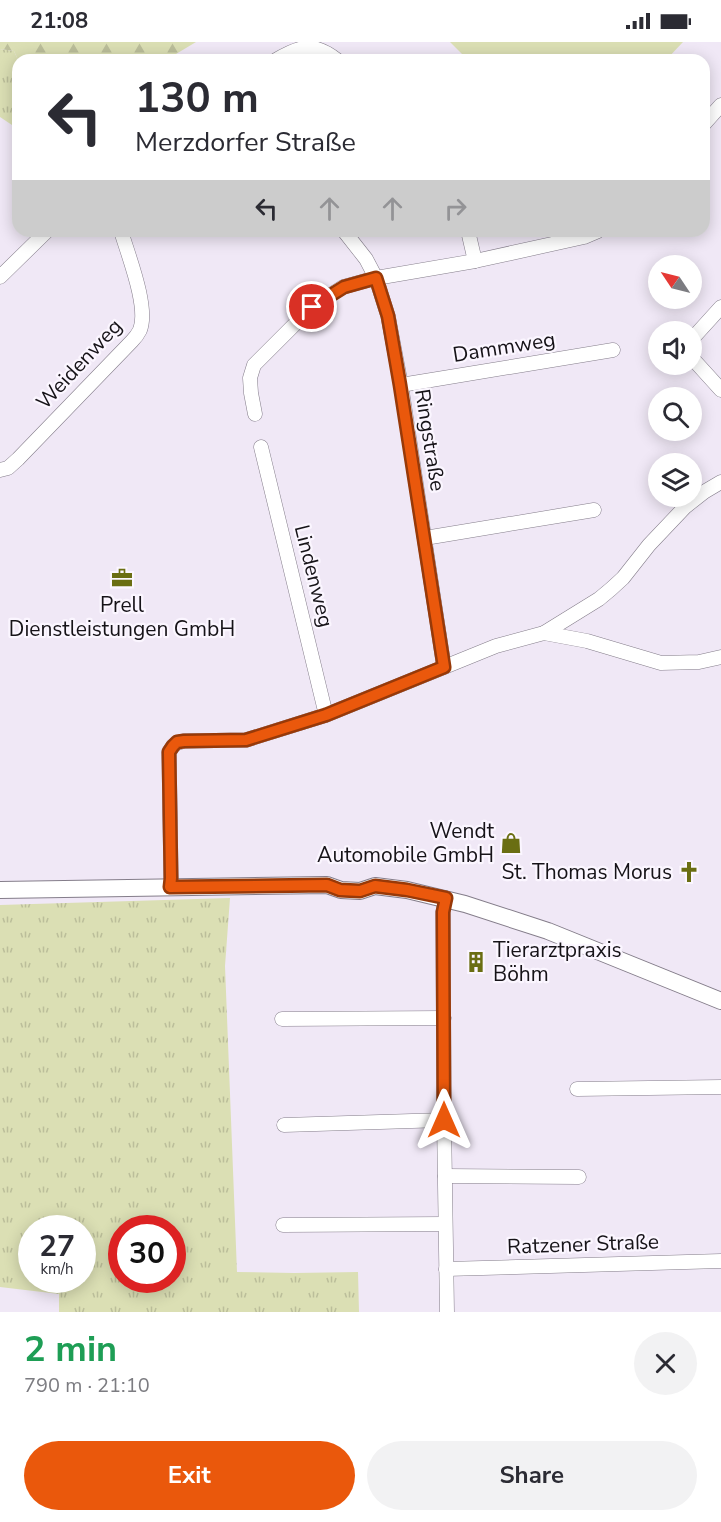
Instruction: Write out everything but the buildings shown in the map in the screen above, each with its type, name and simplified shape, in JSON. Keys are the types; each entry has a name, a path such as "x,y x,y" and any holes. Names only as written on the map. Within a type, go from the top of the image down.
{"street":[{"path":"286,54 305,46 313,46 330,54"},
{"path":"710,117 721,105"},
{"path":"0,277 41,237"},
{"name":"Weidenweg","path":"0,470 8,468 28,448 132,341 140,329 142,314 140,296 123,237"},
{"name":"Ringstraße","path":"349,237 366,259 376,278 388,316 444,667"},
{"path":"469,237 475,261"},
{"path":"255,414 250,378 254,365 312,307 344,287 376,278 475,261 576,237"},
{"path":"702,328 721,307"},
{"name":"Dammweg","path":"400,385 614,350"},
{"path":"702,369 721,390"},
{"name":"Lindenweg","path":"261,447 326,715"},
{"path":"170,887 169,752 177,742 246,740 326,715 496,646 544,633 600,599 623,578 685,507 721,482"},
{"path":"425,538 594,510"},
{"path":"573,614 573,627 578,639"},
{"path":"544,633 578,639 662,663 699,662 721,657"},
{"path":"0,890 327,885 340,890 360,891 375,886 407,890 446,898 548,931 721,1001"},
{"path":"446,898 443,912 447,1312"},
{"path":"282,1019 444,1018"},
{"path":"577,1089 721,1087"},
{"path":"284,1125 444,1120"},
{"path":"445,1176 579,1177"},
{"path":"283,1225 445,1224"},
{"name":"Ratzener Straße","path":"446,1269 721,1261"}],"green space":[{"path":"0,42 196,42 176,54 15,54 14,51 0,49"},
{"path":"450,42 683,42 672,54 462,54"},
{"path":"0,49 14,51 15,54 12,54 12,125 0,117"},
{"path":"230,898 225,966 237,1272 358,1272 359,1312 59,1312 59,1294 51,1293 96,1293 96,1215 18,1215 18,1289 0,1287 0,905"}],"place":[{"name":"Prell Dienstleistungen GmbH","path":"122,578"},
{"name":"Wendt Automobile GmbH","path":"511,843"},
{"name":"St. Thomas Morus","path":"689,872"},
{"name":"Tierarztpraxis Böhm","path":"476,962"}],"route":[{"path":"312,307 344,287 376,278 388,316 441,636 444,667 326,715 256,738 177,742 169,752 170,887 327,885 340,890 360,891 375,886 446,898 443,912 444,1120"}]}
